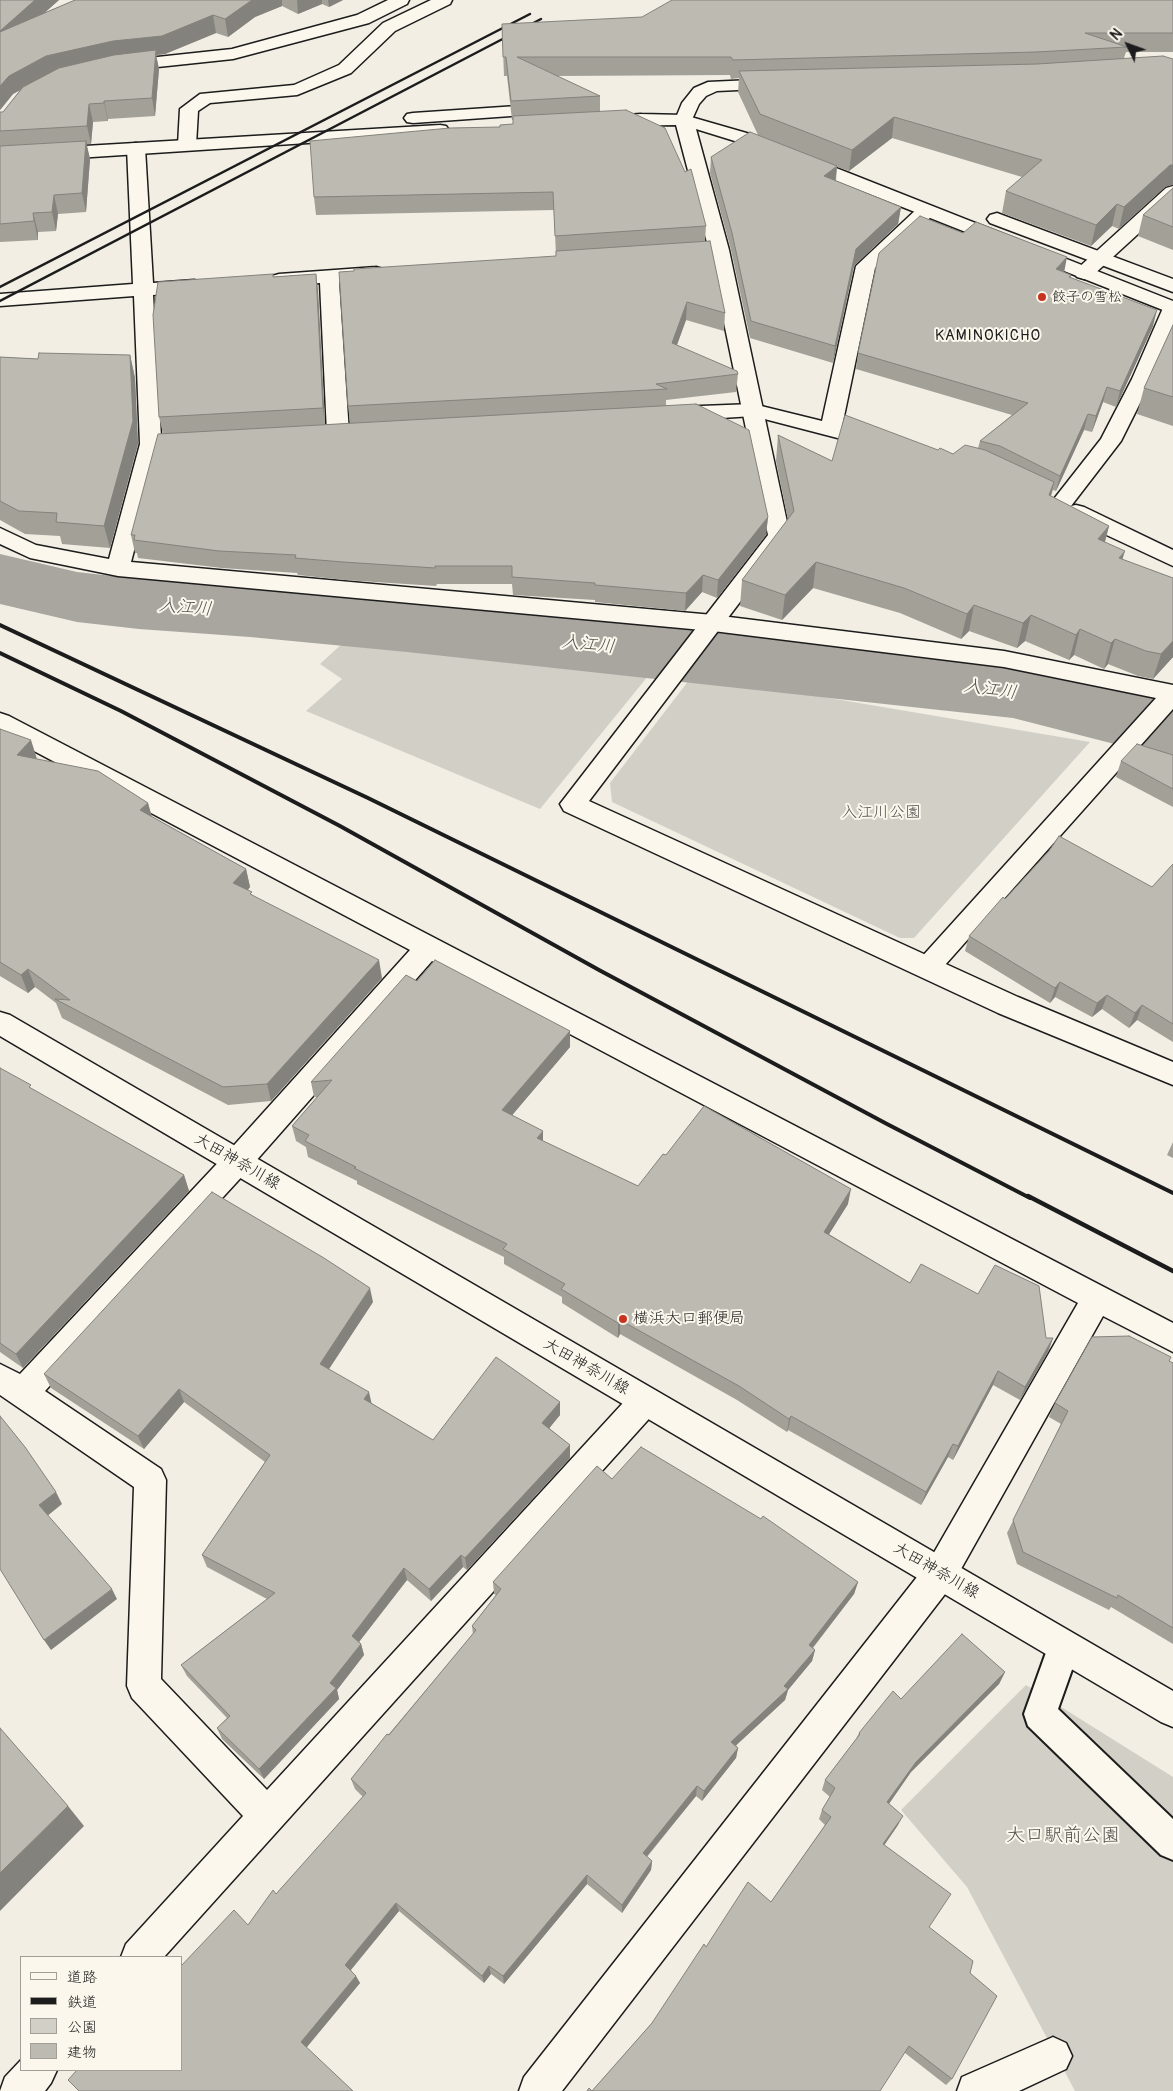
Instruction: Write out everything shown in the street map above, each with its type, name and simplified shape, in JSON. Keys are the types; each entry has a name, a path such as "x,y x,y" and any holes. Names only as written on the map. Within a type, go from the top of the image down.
{"street":[{"path":"100,70 117,66 233,54 362,19 401,0"},
{"path":"187,138 189,108 206,98 297,90 345,69 389,27 444,0"},
{"path":"793,84 714,86 700,92 687,112 709,250 753,410 779,536 573,804 1029,1014 1173,1074"},
{"path":"687,112 746,139 1173,308 1142,379 1110,441 1053,501 1173,559"},
{"path":"597,114 641,119 687,112 945,199"},
{"path":"0,143 187,138 557,116"},
{"path":"0,157 136,148 187,138"},
{"path":"118,568 151,444 136,148"},
{"path":"1084,273 1173,192"},
{"path":"831,429 866,266 926,211"},
{"path":"982,213 1173,286"},
{"path":"260,281 397,272"},
{"path":"329,276 338,433"},
{"path":"0,300 212,284"},
{"path":"654,415 753,410 896,446"},
{"path":"151,444 210,440"},
{"path":"0,535 30,551 118,568 711,626 1004,659 1170,697 1138,749 928,967"},
{"path":"0,722 1173,1338"},
{"path":"266,1815 144,1686 150,1480 11,1386 237,1162 429,947"},
{"name":"大田神奈川線","path":"0,1023 1173,1710"},
{"path":"538,2091 940,1574 1097,1298"},
{"path":"140,1956 266,1815 645,1401"},
{"path":"976,2091 1053,2056"},
{"path":"19,2091 37,2071"}],"lane":[{"path":"1064,1647 1040,1714 1173,1843"}],"green space":[{"path":"358,629 657,665 540,809 306,711 342,679 320,664"},
{"name":"入江川公園","path":"693,675 1090,742 914,938 900,938 612,802 610,783"},
{"name":"大口駅前公園","path":"1026,1685 1173,1777 1173,2091 1075,2091 967,1887 901,1810"}],"building":[{"path":"0,0 35,0 0,31"},
{"path":"75,0 252,0 225,19 213,15 162,36 113,41 46,56 9,76 0,86 0,32"},
{"path":"672,0 1173,0 1173,33 1085,33 1127,47 1036,52 733,60 731,57 517,57 600,96 511,101 506,57 503,57 502,24 642,17"},
{"path":"156,50 152,98 104,101 104,103 89,104 87,126 0,131 0,112 3,112 23,87 59,68 114,55"},
{"path":"1163,56 1173,59 1173,165 1170,165 1124,207 1117,204 1096,225 1006,191 1042,160 894,117 852,150 760,114 739,71 1037,64"},
{"path":"626,110 665,128 685,172 691,169 706,226 555,236 553,192 314,197 310,141 450,128 500,127 500,125 513,124 513,116"},
{"path":"750,132 837,166 824,176 901,207 856,249 835,346 751,321 732,233 711,157"},
{"path":"86,141 82,193 54,195 52,212 33,213 34,221 0,224 0,146"},
{"path":"1173,188 1173,227 1143,215"},
{"path":"920,216 963,233 976,222 1067,257 1056,269 1071,275 1069,277 1157,310 1120,391 1107,387 1096,416 1088,414 1060,476 1000,446 980,441 1028,403 858,353 879,253"},
{"path":"710,241 725,313 687,302 672,343 737,371 738,374 656,384 667,389 348,406 339,272 354,271 354,269 556,256 556,251"},
{"path":"273,274 273,277 316,274 323,408 159,417 153,315 158,282"},
{"path":"1173,325 1173,397 1144,388"},
{"path":"39,353 130,355 133,421 104,526 56,522 57,513 19,511 0,501 0,357 38,359"},
{"path":"696,404 749,430 768,517 718,580 703,575 686,593 595,585 595,583 512,577 512,566 435,566 435,568 343,562 295,558 296,555 219,551 134,540 135,535 131,535 158,434"},
{"path":"845,415 953,454 965,445 985,450 1054,482 1049,495 1109,526 1098,539 1125,551 1119,558 1173,578 1173,641 1161,654 1146,651 1115,639 1111,643 1080,629 1076,635 1031,615 1023,623 974,605 967,614 904,588 816,562 785,595 742,580 794,511 778,435 832,461"},
{"path":"0,729 31,740 17,755 98,771 148,803 140,810 246,869 233,883 252,892 250,894 379,960 267,1084 223,1087 55,999 70,1000 28,969 21,975 0,962"},
{"path":"1137,744 1173,755 1173,789 1121,761"},
{"path":"1059,836 1152,887 1173,864 1173,1024 1142,1005 1135,1013 1107,995 1097,1003 1060,982 1055,988 969,936 1003,897 1005,899 1049,851"},
{"path":"435,960 570,1031 502,1110 543,1131 537,1138 638,1186 663,1154 666,1155 704,1106 851,1189 824,1232 910,1283 921,1264 978,1294 995,1265 1039,1286 1046,1338 1053,1338 1025,1387 998,1371 958,1446 953,1444 926,1492 791,1416 789,1419 739,1386 620,1320 618,1323 561,1289 565,1284 503,1249 507,1244 354,1168 356,1167 305,1141 309,1135 292,1126 332,1080 311,1082 406,975 417,981"},
{"path":"0,1068 31,1085 29,1087 184,1175 16,1354 0,1343"},
{"path":"212,1192 324,1258 370,1288 320,1364 369,1392 364,1399 433,1440 496,1357 560,1402 542,1423 570,1445 465,1558 461,1555 429,1589 404,1568 352,1636 361,1644 330,1683 336,1688 259,1769 217,1728 230,1716 181,1665 275,1593 202,1555 270,1455 179,1389 138,1436 44,1374"},
{"path":"1129,1336 1171,1357 1169,1361 1173,1363 1173,1628 1118,1595 1117,1598 1023,1552 1013,1520 1068,1411 1055,1403 1092,1337"},
{"path":"0,1416 25,1447 56,1492 39,1505 112,1589 44,1640 0,1569"},
{"path":"641,1447 761,1519 763,1516 858,1582 809,1645 815,1650 784,1686 788,1689 731,1742 738,1748 704,1791 697,1786 643,1853 652,1861 622,1905 587,1875 503,1976 489,1966 482,1976 396,1903 345,1965 356,1976 301,2042 353,2091 79,2091 68,2080 76,2071 182,2071 182,1965 234,1910 248,1925 273,1890 276,1894 366,1793 351,1779 476,1630 472,1626 501,1589 493,1582 597,1466 612,1479"},
{"path":"962,1634 1005,1672 916,1762 887,1802 903,1816 883,1844 951,1894 929,1927 973,1961 970,1973 997,1996 952,2079 909,2046 880,2091 592,2091 652,2023 704,1944 706,1947 748,1882 771,1902 831,1817 822,1810 835,1788 825,1780 859,1733 893,1691 901,1699"},
{"path":"0,1728 68,1806 0,1873"}],"waterway":[{"name":"入江川","path":"0,579 77,597 139,604 250,611 407,626 1013,691 1173,731"}],"railway":[{"path":"0,287 530,14"},
{"path":"0,301 541,19"},
{"path":"0,625 368,798 1173,1193"},
{"path":"0,653 121,711 340,826 599,970 1030,1198"},
{"path":"1028,1196 1173,1271"}],"place":[{"name":"餃子の雪松","path":"1042,297"},
{"name":"横浜大口郵便局","path":"623,1319"}],"district":[{"name":"KAMINOKICHO","path":"988,336"}]}
